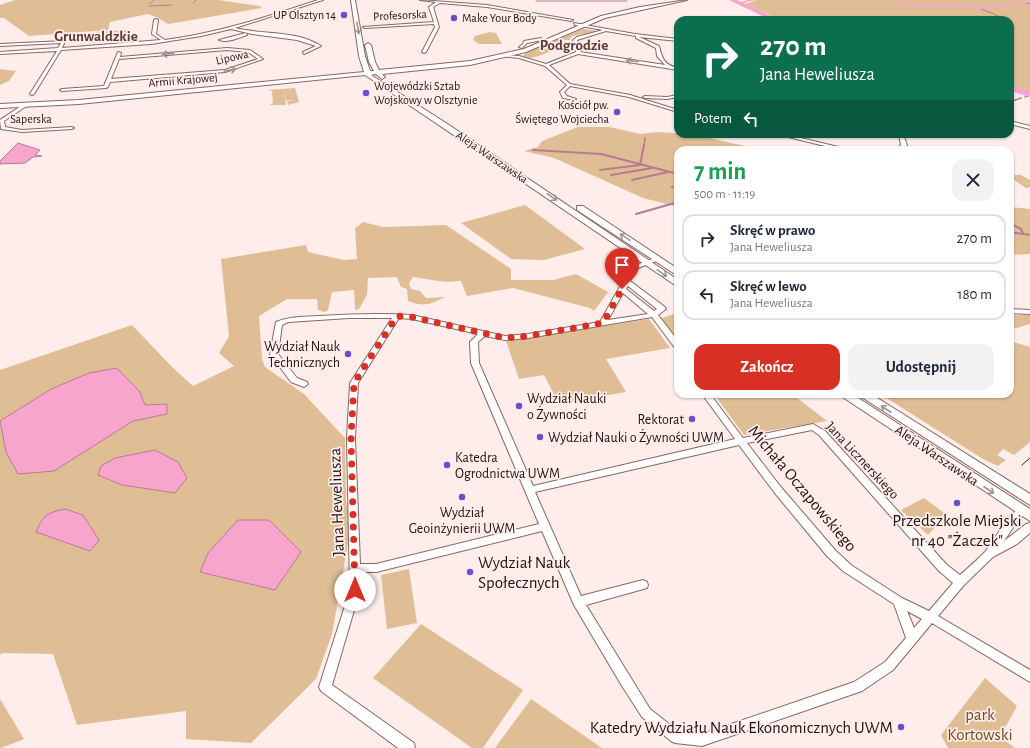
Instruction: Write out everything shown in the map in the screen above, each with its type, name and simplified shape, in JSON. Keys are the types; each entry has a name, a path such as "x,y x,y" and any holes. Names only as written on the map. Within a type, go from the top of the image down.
{"main road":[{"path":"353,0 367,73"},
{"path":"358,0 361,11"},
{"path":"377,72 482,58 521,47 578,23 617,10 671,0"},
{"path":"377,72 456,65 517,55 578,23 628,10 685,0"},
{"path":"363,18 366,37 377,72"},
{"name":"Armii Krajowej","path":"0,106 18,106 26,104 377,72"},
{"name":"Aleja Warszawska","path":"377,72 674,270"},
{"name":"Aleja Warszawska","path":"367,73 674,281"},
{"name":"Armii Krajowej","path":"0,102 26,104"},
{"name":"Aleja Warszawska","path":"850,398 1028,508"},
{"name":"Aleja Warszawska","path":"869,398 1013,491 1028,508"},
{"path":"1013,491 1030,491"}],"street":[{"path":"0,53 122,44 194,36 230,28 321,0"},
{"path":"422,0 492,7 578,23 606,30 674,40"},
{"name":"Profesorska","path":"424,52 438,27 431,9 439,2"},
{"path":"156,20 153,32 163,40"},
{"name":"Profesorska","path":"365,27 436,23"},
{"path":"230,28 247,34 292,37 319,46 304,53"},
{"path":"578,53 579,48 575,40 606,30"},
{"path":"221,40 236,38 247,34"},
{"path":"635,35 658,47 659,56 670,68"},
{"path":"0,39 4,42 1,45 64,42 32,94"},
{"path":"62,90 106,87 122,44"},
{"name":"Lipowa","path":"108,81 225,71 261,59 249,51 235,49 117,58"},
{"path":"546,65 578,53 597,58 658,65 674,68"},
{"path":"517,55 546,65 569,85 630,96 674,109"},
{"path":"658,65 665,63"},
{"path":"569,85 562,92 566,97 574,99"},
{"path":"630,96 667,98 674,97"},
{"name":"Saperska","path":"2,120 26,104"},
{"name":"Saperska","path":"2,120 18,106"},
{"name":"Saperska","path":"2,120 3,128 11,131 72,128"},
{"path":"1014,123 1030,128"},
{"path":"796,138 830,146"},
{"path":"603,323 626,281 636,267 657,259"},
{"path":"304,384 294,380 274,354 280,321 373,315 412,317 505,338 528,336 654,315 662,309 626,281"},
{"path":"622,289 654,315 674,341"},
{"path":"1014,311 1030,312"},
{"name":"Jana Heweliusza","path":"397,316 354,383 351,438 355,590 324,687 409,748"},
{"path":"482,334 474,342 475,363 503,433 530,490 578,602 646,713 675,737 701,744 858,687 889,666 932,617 960,582 989,554 1014,520 1028,508"},
{"name":"Michała Oczapowskiego","path":"709,398 777,489 831,553 847,568 898,601 932,617 1030,676"},
{"name":"Jana Licznerskiego","path":"530,490 813,427 822,433 943,568 960,582"},
{"path":"355,568 376,568 545,526"},
{"path":"989,554 1014,541 1030,527"},
{"path":"578,602 643,585"},
{"path":"898,601 912,639"}],"green space":[{"path":"15,0 218,0 260,6 262,8 168,24 148,14 110,22 108,30 29,36 4,18 0,18 0,5"},
{"path":"757,0 1030,0 1030,92 1014,87 1014,16 772,16 745,4"},
{"path":"583,29 599,31 574,36 571,37 570,40 562,40 564,50 554,50 528,58 523,56 527,52"},
{"path":"127,30 126,35 113,36 111,41 91,43 96,32"},
{"path":"490,32 496,33 502,44 479,44 473,40 475,36"},
{"path":"0,69 16,71 9,81 0,85"},
{"path":"295,88 299,102 288,105 287,101 295,100 286,100 284,92 286,105 270,104 273,103 272,91 268,90"},
{"path":"578,127 610,127 640,134 657,132 674,133 674,138 709,138 745,146 674,146 674,206 643,198 554,158 524,151 538,147 542,141"},
{"path":"1014,175 1021,175 1030,180 1030,187 1026,188 1014,180"},
{"path":"525,205 585,249 544,260 511,259 461,223"},
{"path":"1014,207 1030,209 1030,254 1014,255"},
{"path":"363,222 383,227 446,225 511,269 511,280 553,280 576,274 608,292 594,311 590,308 513,288 467,296 461,281 445,282 413,277 409,283 411,289 420,291 426,298 445,297 435,302 418,304 408,301 407,289 401,287 397,277 368,278 367,295 359,309 355,310 354,290 332,292 328,310 325,312 318,310 317,299 287,299 259,316 262,359 265,367 304,394 345,438 346,501 351,526 332,634 316,679 251,743 186,739 186,711 77,725 53,654 2,653 0,655 0,421 0,370 132,325 172,367 193,386 234,366 219,353 229,336 221,259 306,245 308,252 344,260 357,259 355,228","holes":["89,373 140,392 145,405 167,404 167,414 133,421 54,471 6,452 0,421 51,389","238,520 269,520 201,572 208,553"]},
{"path":"674,314 674,340 659,319"},
{"path":"1014,315 1030,315 1030,324 1014,329"},
{"path":"649,319 670,348 606,359 626,392 559,404 544,375 519,379 506,341"},
{"path":"1014,342 1030,347 1030,442 1014,455 1003,449 997,455 1006,460 998,466 983,459 886,398 1014,398"},
{"path":"717,398 797,398 827,421 744,435"},
{"path":"924,498 947,515 928,535 901,510"},
{"path":"409,569 417,623 387,629 381,575"},
{"path":"421,624 523,690 483,748 472,748 373,678"},
{"name":"park Kortowski","path":"985,678 1017,706 1000,737 1015,748 948,748 941,735"},
{"path":"0,699 24,739 1,748 0,748"},
{"path":"531,699 602,748 495,748"}],"shaded area":[{"path":"18,143 40,150 35,155 42,156 33,157 25,163 0,164 0,161"},
{"path":"117,368 140,392 145,405 167,404 167,414 133,421 54,471 18,474 6,452 0,421 51,389 89,373"},
{"path":"155,450 178,462 187,478 175,493 122,485 98,475 101,466 115,458"},
{"path":"65,509 83,515 99,540 90,551 36,532 41,521 47,515"},
{"path":"238,520 269,520 301,552 275,590 200,572 208,553"}],"waterway":[{"path":"150,4 154,0"},
{"path":"193,3 196,0"},
{"path":"732,0 768,16"},
{"path":"739,3 753,0"},
{"path":"883,0 918,6 970,6 986,8 1030,2"},
{"path":"536,1 627,1"},
{"path":"1025,3 1030,4"},
{"path":"149,6 172,5"},
{"path":"981,9 994,14"},
{"path":"1014,89 1030,94"},
{"path":"1025,97 1030,95"},
{"path":"1014,101 1021,98"},
{"path":"644,146 645,138"},
{"path":"640,164 644,145"},
{"path":"533,150 601,154 640,164"},
{"path":"600,170 640,164"},
{"path":"640,164 674,173"},
{"path":"611,175 652,168"},
{"path":"632,180 668,172"},
{"path":"636,214 674,203"},
{"path":"1014,225 1021,229 1023,233"},
{"path":"1014,233 1030,235"}],"tram line":[{"path":"1022,465 1030,458"}],"place":[{"name":"UP Olsztyn 14","path":"344,15"},
{"name":"Make Your Body","path":"454,18"},
{"name":"Wojewódzki Sztab Wojskowy w Olsztynie","path":"366,93"},
{"name":"Kościół pw. Świętego Wojciecha","path":"617,112"},
{"name":"Wydział Nauk Technicznych","path":"348,354"},
{"name":"Wydział Nauki o Żywności","path":"519,406"},
{"name":"Rektorat","path":"692,419"},
{"name":"Wydział Nauki o Żywności UWM","path":"540,437"},
{"name":"Katedra Ogrodnictwa UWM","path":"447,465"},
{"name":"Wydział Geoinżynierii UWM","path":"462,497"},
{"name":"Przedszkole Miejski nr 40 \"Żaczek\"","path":"957,503"},
{"name":"Wydział Nauk Społecznych","path":"470,572"},
{"name":"Katedry Wydziału Nauk Ekonomicznych UWM","path":"901,727"}],"district":[{"name":"Grunwaldzkie","path":"96,36"},
{"name":"Podgrodzie","path":"574,45"}],"route":[{"path":"355,590 351,438 354,383 397,316 412,317 505,338 528,336 603,323 622,289"}]}
